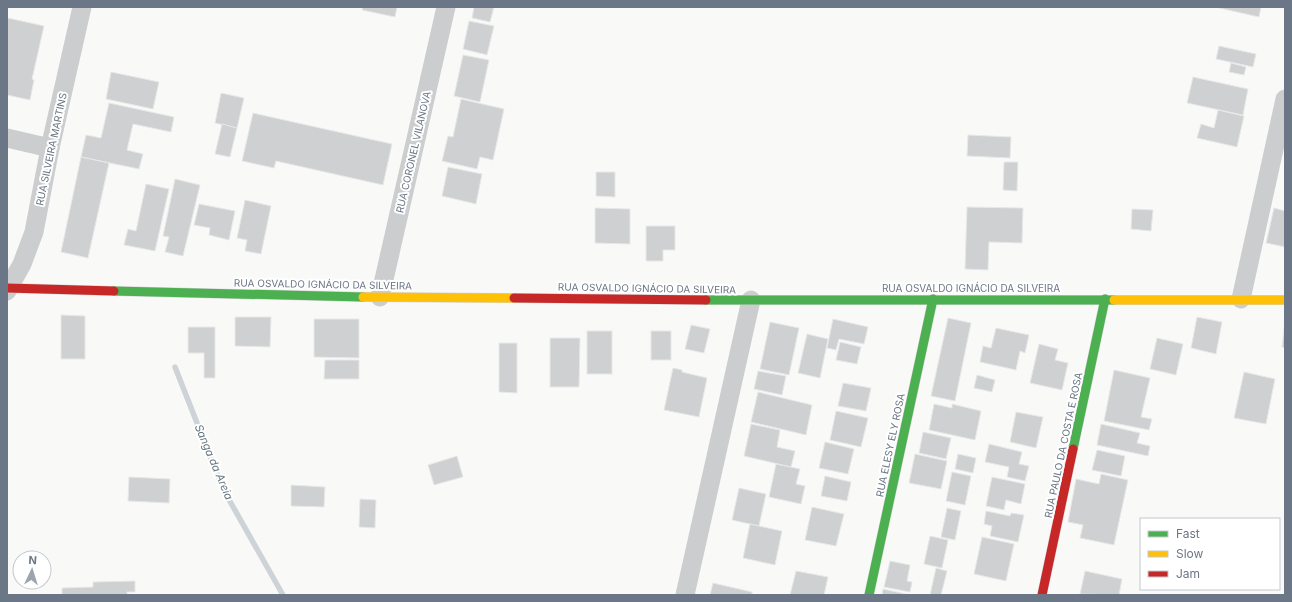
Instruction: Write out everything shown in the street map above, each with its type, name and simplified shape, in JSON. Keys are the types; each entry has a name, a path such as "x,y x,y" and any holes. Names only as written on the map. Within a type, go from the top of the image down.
{"street":[{"name":"RUA SILVEIRA MARTINS","path":"8,289 22,264 34,232 50,148 82,7"},
{"name":"RUA CORONEL VILANOVA","path":"380,296 446,7"},
{"path":"1241,299 1285,99"},
{"path":"7,138 50,148"},
{"name":"RUA OSVALDO IGNÁCIO DA SILVEIRA","path":"8,289 380,296 751,300 1285,300"},
{"name":"RUA ELESY ELY ROSA","path":"869,595 933,299"},
{"name":"RUA PAULO DA COSTA E ROSA","path":"1042,595 1105,299"},
{"path":"684,595 751,300"}],"building":[{"path":"363,7 397,7 395,17 362,10"},
{"path":"474,7 494,7 490,22 472,18"},
{"path":"1215,7 1261,7 1259,17"},
{"path":"8,18 44,26 32,79 34,80 30,100 7,95"},
{"path":"469,21 494,26 487,55 463,49"},
{"path":"1219,46 1256,54 1253,67 1216,59"},
{"path":"463,55 489,60 480,102 454,96"},
{"path":"1231,63 1246,67 1244,75 1229,72"},
{"path":"111,72 159,82 153,109 106,99"},
{"path":"1193,77 1248,89 1243,115 1187,103"},
{"path":"221,93 244,98 237,128 215,123"},
{"path":"461,99 504,109 493,160 480,157 477,169 442,161 448,136 453,137"},
{"path":"109,103 174,117 171,132 133,124 127,150 143,154 139,169 81,157 86,135 101,138"},
{"path":"1218,110 1244,116 1237,147 1197,138 1201,124 1214,128"},
{"path":"253,113 392,144 383,185 276,161 274,168 242,161"},
{"path":"222,124 237,128 230,157 215,154"},
{"path":"968,135 1011,137 1010,158 967,156"},
{"path":"81,157 109,163 88,258 61,252"},
{"path":"1004,162 1018,162 1017,191 1003,190"},
{"path":"448,167 482,174 476,204 442,196"},
{"path":"596,172 615,172 615,197 596,196"},
{"path":"175,179 200,185 183,256 165,252 169,237 163,236"},
{"path":"146,184 169,189 155,251 124,245 128,229 136,231"},
{"path":"245,200 271,206 261,254 245,251 247,240 237,238"},
{"path":"199,204 235,211 229,240 209,235 210,228 194,225"},
{"path":"967,207 1023,208 1022,243 989,242 988,270 965,269"},
{"path":"595,208 630,209 630,244 595,243"},
{"path":"1274,208 1285,211 1285,247 1266,243"},
{"path":"1132,209 1153,210 1151,231 1131,229"},
{"path":"646,226 675,226 675,250 663,250 663,261 646,261"},
{"path":"61,315 85,316 85,359 61,359"},
{"path":"235,317 271,317 270,347 235,346"},
{"path":"1197,317 1222,322 1216,354 1191,348"},
{"path":"948,318 971,323 955,401 931,396"},
{"path":"314,319 359,319 359,358 314,357"},
{"path":"833,319 868,327 864,344 839,339 836,350 827,348"},
{"path":"1285,320 1285,348 1282,347"},
{"path":"770,322 799,328 789,375 760,369"},
{"path":"691,325 710,329 704,353 685,349"},
{"path":"188,327 215,327 215,378 204,378 204,353 188,353"},
{"path":"996,328 1029,335 1025,353 1020,351 1016,370 980,362 983,346 991,348"},
{"path":"587,331 612,331 612,374 587,374"},
{"path":"651,331 671,331 671,360 651,360"},
{"path":"807,334 828,339 820,378 798,373"},
{"path":"550,338 580,338 579,387 550,387"},
{"path":"1157,338 1183,344 1176,375 1150,369"},
{"path":"840,342 861,347 857,364 836,360"},
{"path":"499,343 517,343 517,393 499,392"},
{"path":"1039,344 1058,349 1055,360 1068,363 1062,390 1030,383"},
{"path":"325,360 359,360 359,379 324,379"},
{"path":"673,368 682,370 682,372 707,378 699,417 664,410"},
{"path":"1114,370 1150,378 1141,417 1152,419 1149,430 1104,421"},
{"path":"758,371 786,376 782,395 754,389"},
{"path":"1244,372 1275,379 1266,424 1234,418"},
{"path":"977,375 995,380 992,392 974,388"},
{"path":"843,383 871,388 866,411 838,406"},
{"path":"758,392 812,405 806,435 751,422"},
{"path":"934,404 952,408 952,404 981,411 975,440 929,430"},
{"path":"836,411 868,418 861,447 830,440"},
{"path":"1016,412 1043,417 1036,448 1010,442"},
{"path":"751,424 780,430 777,447 795,451 791,467 744,456"},
{"path":"1101,424 1140,433 1137,443 1150,446 1148,456 1097,445"},
{"path":"923,432 951,438 946,459 919,453"},
{"path":"825,442 854,449 848,474 819,468"},
{"path":"989,444 1022,452 1019,464 1029,466 1025,481 1007,477 1009,467 985,462"},
{"path":"1097,450 1125,456 1121,476 1092,470"},
{"path":"915,454 947,461 941,489 909,483"},
{"path":"958,454 976,458 973,473 955,469"},
{"path":"457,456 463,477 434,485 428,465"},
{"path":"776,464 800,469 796,484 805,486 801,504 769,497"},
{"path":"952,472 971,476 965,505 946,501"},
{"path":"1101,474 1128,480 1114,545 1080,538 1083,525 1068,522 1076,479 1099,484"},
{"path":"825,476 851,482 847,501 821,496"},
{"path":"129,477 170,479 169,503 128,501"},
{"path":"992,477 1025,484 1021,504 1006,500 1004,510 986,506"},
{"path":"291,485 325,487 324,507 291,506"},
{"path":"739,488 766,494 759,526 732,520"},
{"path":"360,499 376,500 375,528 359,527"},
{"path":"812,507 844,514 836,546 805,540"},
{"path":"947,508 961,511 955,540 941,537"},
{"path":"986,511 1010,516 1011,513 1024,515 1018,542 990,536 992,526 984,524"},
{"path":"750,524 782,531 775,565 743,558"},
{"path":"930,536 948,540 942,568 924,564"},
{"path":"982,537 1014,544 1006,581 974,574"},
{"path":"890,561 910,565 907,581 912,582 910,592 884,587"},
{"path":"936,568 947,571 941,595 930,595"},
{"path":"796,571 828,577 824,595 790,595"},
{"path":"1085,571 1122,579 1119,595 1080,594"},
{"path":"135,581 135,592 127,592 127,595 62,595 62,588 93,587 93,582"},
{"path":"713,583 752,592 752,595 710,595"},
{"path":"883,589 910,595 882,595"}],"waterway":[{"name":"Sanga da Areia","path":"175,367 223,489 283,595"}],"traffic: fast":[{"path":"114,291 363,297"},
{"path":"869,595 933,299"},
{"path":"1073,449 1105,299"},
{"path":"706,300 1114,300"}],"traffic: slow":[{"path":"363,297 514,298"},
{"path":"1114,300 1285,300"}],"traffic: jam":[{"path":"7,288 114,291"},
{"path":"514,298 706,300"},
{"path":"1042,595 1073,449"}]}
